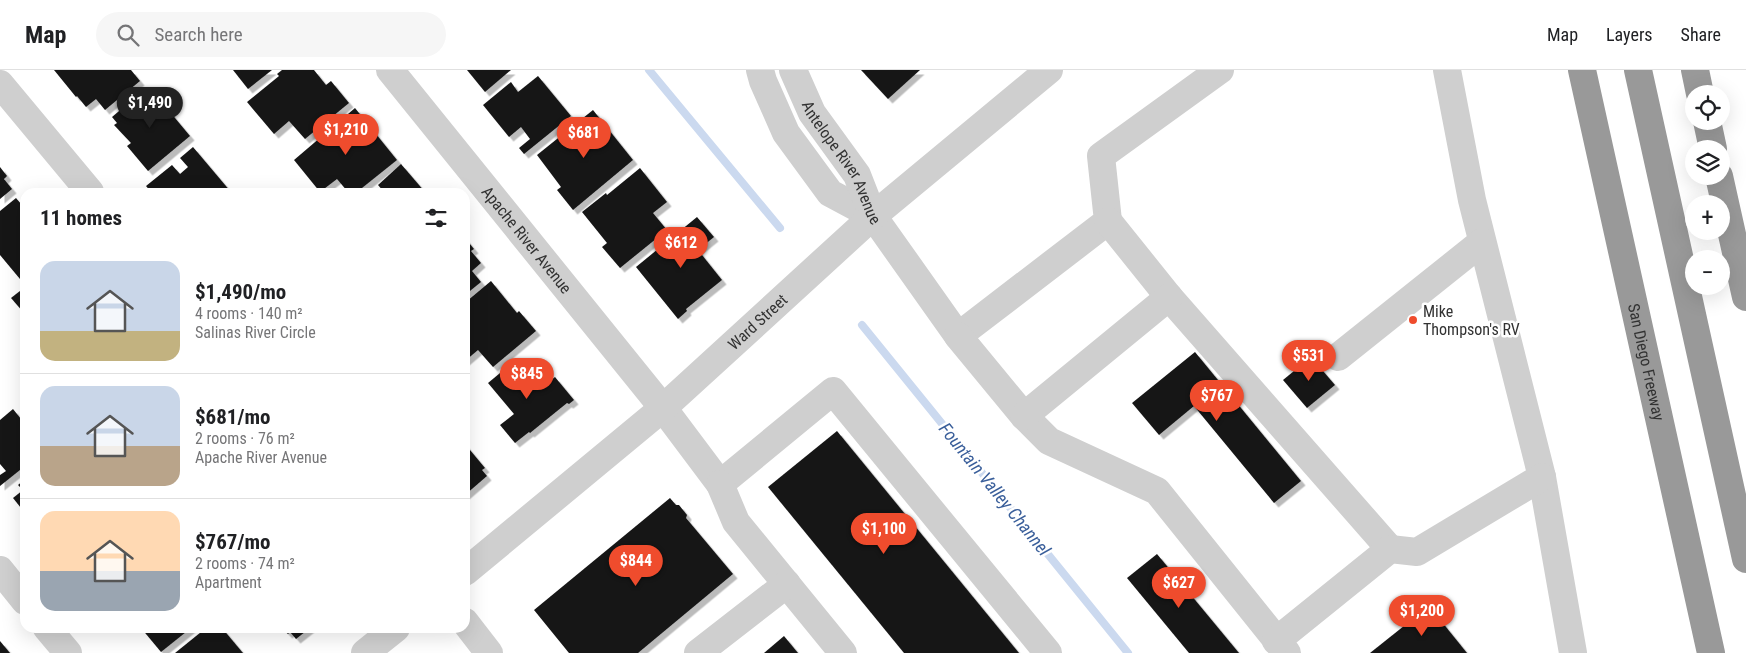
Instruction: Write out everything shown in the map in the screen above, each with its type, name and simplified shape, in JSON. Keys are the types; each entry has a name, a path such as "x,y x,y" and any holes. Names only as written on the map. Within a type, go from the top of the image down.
{"highway":[{"name":"San Diego Freeway","path":"1582,70 1711,653"},
{"path":"1638,70 1746,559"},
{"path":"1695,70 1698,85"},
{"path":"1721,185 1746,297"}],"street":[{"name":"Apache River Avenue","path":"390,70 663,408 720,484 736,522 843,653"},
{"name":"Antelope River Avenue","path":"760,70 763,82 786,133 830,193 873,216"},
{"name":"Antelope River Avenue","path":"793,70 812,113 857,175 873,216"},
{"name":"Ward Street","path":"470,568 663,408 873,216 1049,70"},
{"path":"1220,70 1102,156 1108,221 1169,297 1390,549 1417,552 1542,477"},
{"path":"1447,70 1472,200 1542,477 1573,653"},
{"path":"0,84 87,188"},
{"path":"873,216 958,336 1024,416 1049,441 1157,492 1281,647 1390,549"},
{"path":"958,336 1108,221"},
{"path":"1338,357 1482,242"},
{"path":"1024,416 1169,297"},
{"path":"720,484 833,391 1048,653"},
{"path":"0,570 20,595"},
{"path":"698,653 787,584"},
{"path":"470,628 489,653"},
{"path":"51,633 68,653"},
{"path":"365,653 390,633"}],"building":[{"path":"54,70 131,70 140,81 105,110 96,99 86,107"},
{"path":"233,70 272,70 248,89"},
{"path":"282,70 314,70 326,85 331,81 349,103 305,139 289,121 274,134 247,102 279,76 277,74"},
{"path":"467,70 511,70 485,92"},
{"path":"861,70 920,70 888,99"},
{"path":"538,76 571,116 524,154 519,148 530,139 521,127 509,137 483,105 511,82 518,92"},
{"path":"145,89 151,96 155,94 190,136 148,171 127,146 131,143 114,125 117,123 112,117"},
{"path":"355,108 397,160 362,188 345,188 337,179 325,188 317,188 294,160"},
{"path":"593,110 633,160 573,210 557,190 561,187 537,155"},
{"path":"193,147 228,188 148,188 146,186 172,165 180,174 188,167 180,158"},
{"path":"401,164 422,188 381,188 378,185"},
{"path":"0,167 7,176 4,179 12,189 0,199"},
{"path":"640,168 667,202 653,213 667,230 620,268 602,247 607,243 582,212 606,193 607,195"},
{"path":"16,198 20,203 20,279 0,255 0,211"},
{"path":"697,217 714,237 698,250 722,280 686,309 687,311 678,319 636,267"},
{"path":"470,244 474,249 471,251 481,263 472,271 481,282 470,291"},
{"path":"491,281 517,313 519,311 536,331 493,367 478,350 470,357 470,298"},
{"path":"20,291 20,308 11,298"},
{"path":"1195,352 1301,481 1274,503 1194,406 1159,435 1132,403"},
{"path":"1311,357 1335,385 1307,408 1283,380"},
{"path":"517,359 541,388 555,377 574,400 569,404 567,403 515,443 500,425 514,414 488,383"},
{"path":"13,409 20,418 20,470 0,486 0,475 6,471 0,464 0,420"},
{"path":"837,431 1019,653 904,653 768,487"},
{"path":"470,450 485,468 482,470 487,476 470,491"},
{"path":"20,492 20,507 13,498"},
{"path":"670,498 676,505 679,505 687,515 686,518 733,574 638,653 569,653 534,610"},
{"path":"1157,554 1239,653 1189,653 1127,578"},
{"path":"1429,606 1467,653 1370,653"},
{"path":"145,633 185,633 161,652"},
{"path":"200,633 226,633 243,653 175,653"},
{"path":"291,633 304,633 296,639"},
{"path":"784,636 798,653 764,653"},
{"path":"0,641 10,653 0,653"}],"waterway":[{"name":"Fountain Valley Channel","path":"649,70 780,228"},
{"name":"Fountain Valley Channel","path":"862,325 1128,653"}],"place":[{"name":"Mike Thompson's RV","path":"1413,320"}]}
